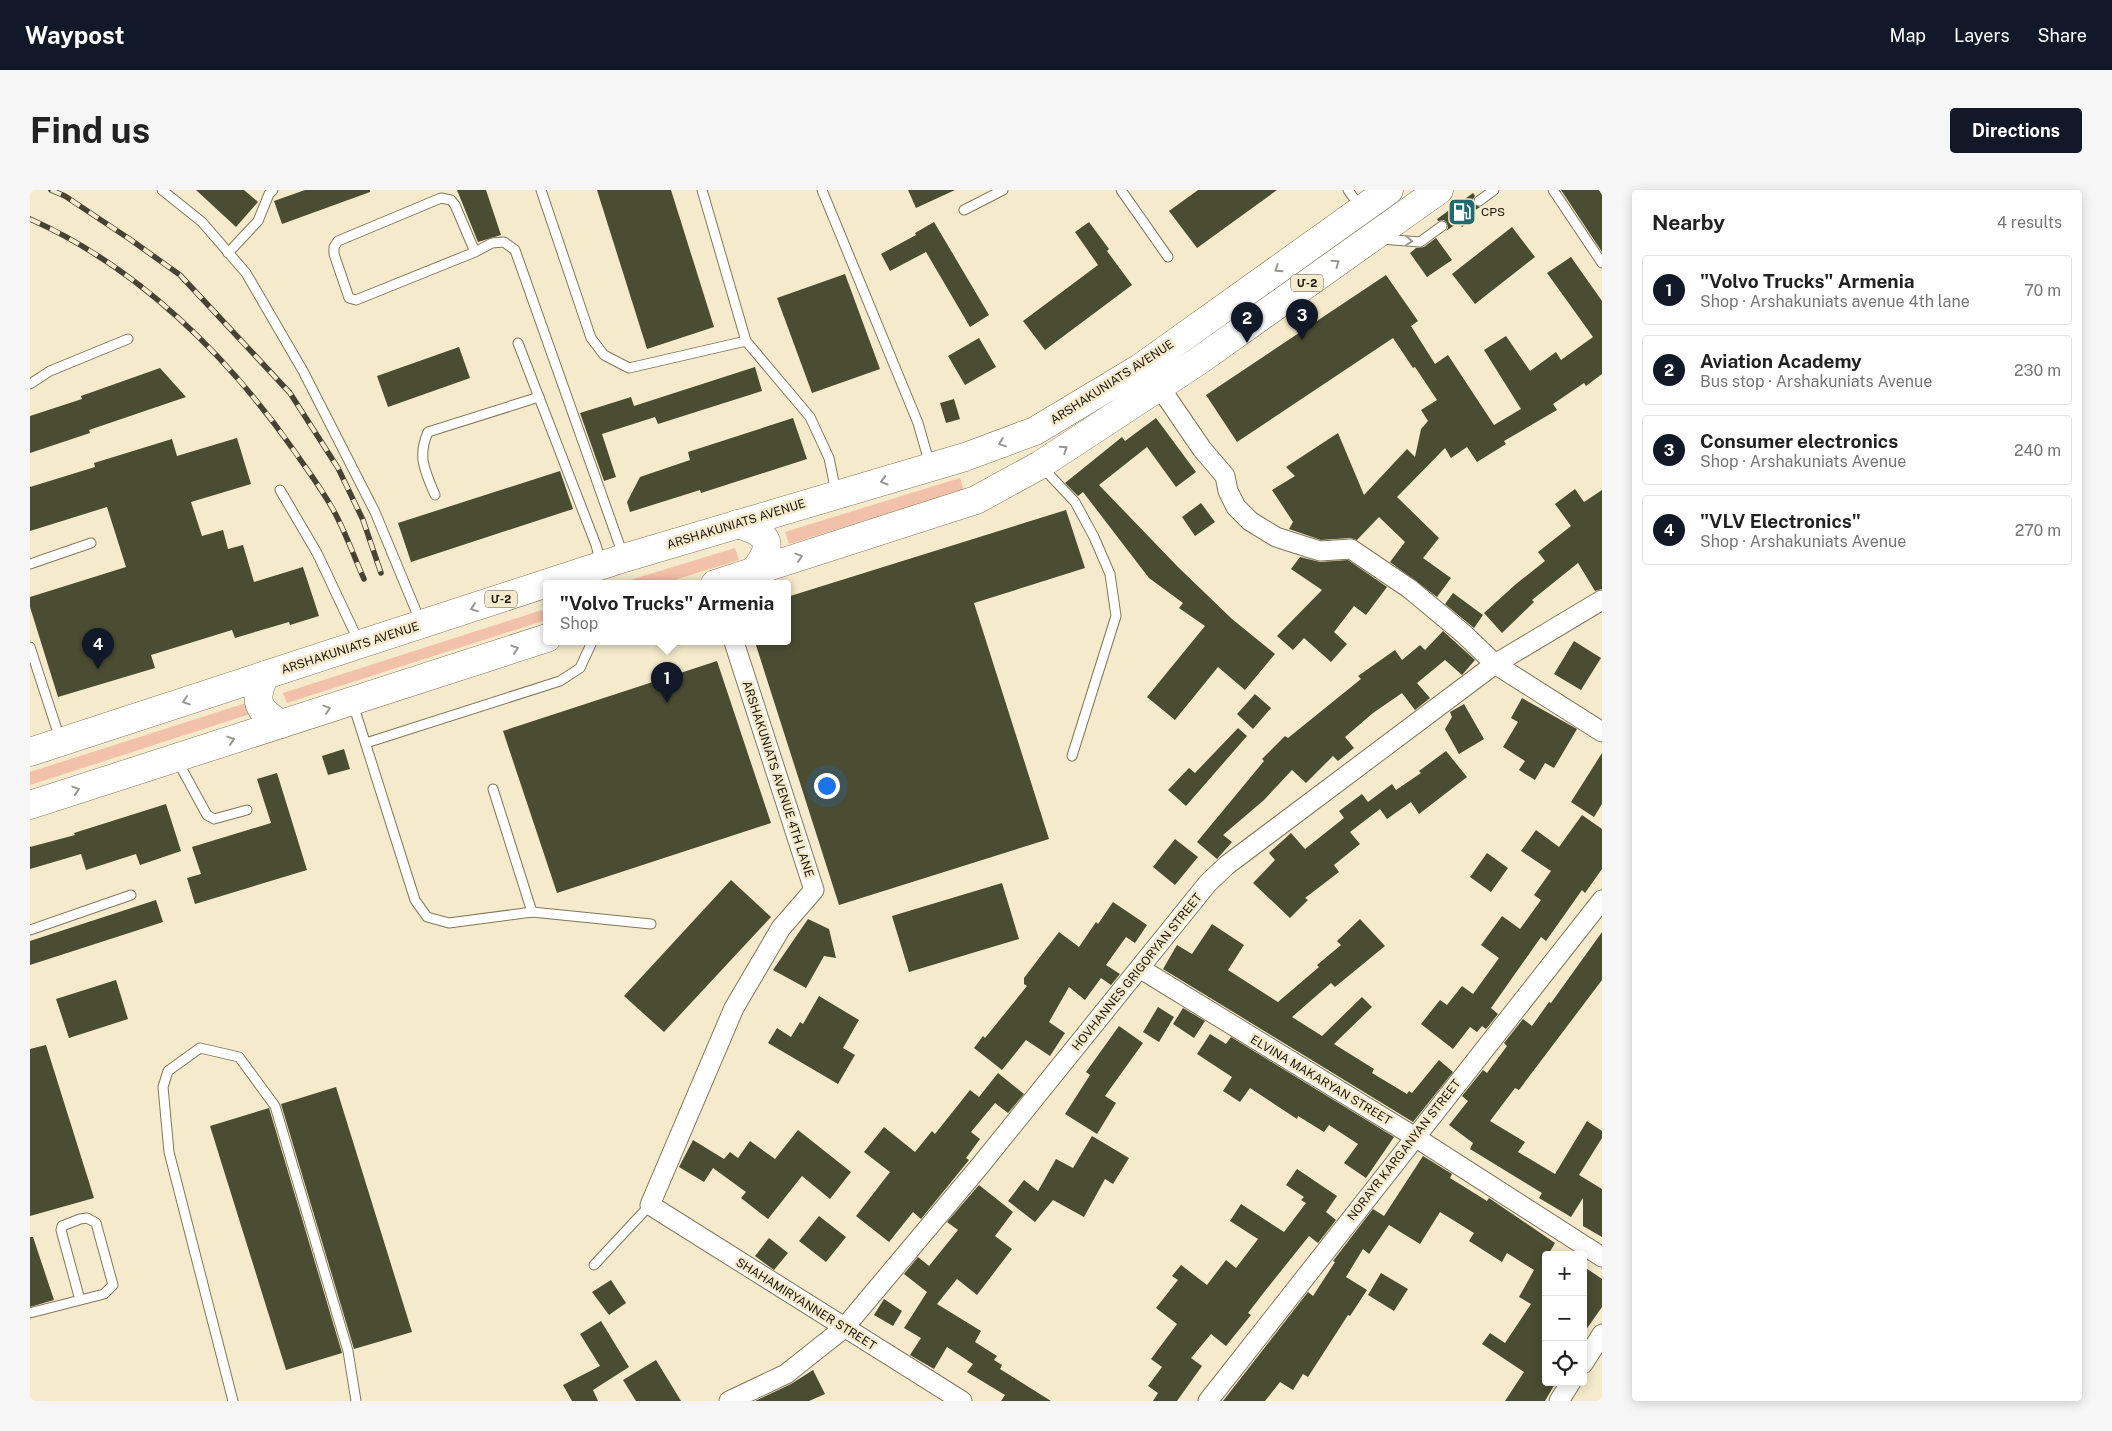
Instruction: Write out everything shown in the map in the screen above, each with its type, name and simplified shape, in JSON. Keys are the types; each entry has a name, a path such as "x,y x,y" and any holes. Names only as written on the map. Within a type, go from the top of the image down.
{"main road":[{"name":"ARSHAKUNIATS AVENUE","path":"558,580 737,524 965,457 1035,431 1140,368 1355,200 1389,190"},
{"name":"Մ-2","path":"728,580 976,500 1040,465 1197,362 1439,190"},
{"path":"965,457 977,462 983,468 985,477 983,487 976,500"},
{"path":"737,524 754,528 762,533 766,541 767,551 764,559 753,572"},
{"name":"ARSHAKUNIATS AVENUE","path":"30,752 543,585"},
{"path":"30,805 543,639"},
{"path":"266,675 259,690 259,704 268,716 281,724"}],"street":[{"path":"1159,386 1202,449 1225,476 1228,491 1236,507 1250,521 1276,537 1320,551 1351,549 1410,590 1464,634 1495,664 1602,732"},
{"name":"HOVHANNES GRIGORYAN STREET","path":"729,1401 786,1374 844,1328 1141,969 1208,883 1227,865 1495,664 1602,600"},
{"name":"ARSHAKUNIATS AVENUE 4TH LANE","path":"650,1205 734,1008 781,928 814,890 735,645"},
{"name":"NORAYR KARGANYAN STREET","path":"1208,1401 1602,900"},
{"name":"ELVINA MAKARYAN STREET","path":"1141,969 1414,1137 1602,1257"},
{"name":"SHAHAMIRYANNER STREET","path":"650,1205 962,1401"},
{"path":"1587,1358 1602,1334"},
{"path":"1559,1401 1568,1386"}],"lane":[{"path":"162,190 202,222 246,273 304,371 375,512 422,625"},
{"path":"228,253 258,221 269,194 273,190"},
{"path":"541,190 591,338 604,355 629,368 746,341"},
{"path":"702,190 746,341 810,417 829,458 836,495"},
{"path":"822,190 918,423 931,467"},
{"path":"964,210 1003,190"},
{"path":"1121,190 1168,258"},
{"path":"1479,201 1494,190"},
{"path":"1553,190 1602,263"},
{"path":"475,252 455,205 451,200 441,198 338,242 334,247 334,254 348,298 356,300 475,252 492,243 504,242 514,250 613,562"},
{"path":"1371,238 1420,242 1442,226"},
{"path":"30,384 50,371 128,339"},
{"path":"518,343 596,545 613,562"},
{"path":"434,494 423,466 422,446 428,432 539,397"},
{"path":"1040,465 1075,502 1094,537 1110,574 1116,616 1072,756"},
{"path":"280,490 317,553 360,645"},
{"path":"30,564 91,543"},
{"path":"366,743 560,681 580,668 591,645"},
{"path":"30,647 61,742"},
{"path":"352,701 414,900 427,917 449,923 532,912 651,924"},
{"path":"176,758 187,783 207,815 214,819 247,810"},
{"path":"494,789 532,912"},
{"path":"30,930 131,895"},
{"path":"233,1401 169,1152 163,1086 168,1071 200,1048 238,1057 275,1106 348,1352 356,1401"},
{"path":"594,1265 650,1205"},
{"path":"30,1313 104,1294 113,1285 96,1223 87,1218 66,1223 62,1226 61,1230 80,1300"}],"shaded area":[{"path":"960,478 964,490 789,544 785,532"},
{"path":"735,548 739,560 674,580 630,580"},
{"path":"542,610 543,612 543,621 287,703 283,693"},
{"path":"246,703 250,714 30,785 30,772"}],"building":[{"path":"196,190 244,190 258,202 236,227"},
{"path":"305,190 370,190 370,192 282,224 274,201"},
{"path":"457,190 486,190 501,235 478,242"},
{"path":"597,190 671,190 714,327 647,349"},
{"path":"908,190 955,190 916,208"},
{"path":"1198,190 1277,190 1197,248 1169,211"},
{"path":"1561,190 1599,190 1602,195 1602,252"},
{"path":"1473,193 1475,196 1473,199 1474,204 1480,207 1471,213 1475,218 1462,227 1459,222 1446,231 1448,228 1447,223 1444,220 1438,221 1437,219"},
{"path":"934,222 989,315 970,327 926,252 890,271 881,254 916,235 915,233"},
{"path":"1089,222 1132,285 1045,350 1023,321 1098,265 1075,232"},
{"path":"1512,227 1535,257 1475,304 1452,274"},
{"path":"1436,238 1452,260 1427,277 1410,253 1416,248 1424,247"},
{"path":"1571,257 1602,301 1602,374 1586,386 1584,383 1553,404 1557,410 1504,441 1506,444 1477,462 1467,447 1451,458 1445,448 1397,497 1439,538 1423,558 1451,578 1437,597 1390,562 1405,542 1379,517 1357,540 1350,538 1321,540 1289,529 1293,522 1272,490 1295,476 1286,467 1338,433 1364,495 1407,449 1415,457 1421,429 1428,421 1421,410 1437,400 1393,338 1237,442 1206,395 1386,275 1418,321 1411,326 1435,364 1448,355 1494,425 1521,409 1484,350 1506,336 1530,371 1556,352 1561,360 1593,337 1547,273"},
{"path":"845,274 880,369 812,393 777,298"},
{"path":"979,338 996,367 965,385 948,356"},
{"path":"459,347 470,378 388,407 377,376"},
{"path":"755,367 762,391 658,424 655,417 602,434 616,477 604,481 580,413 631,397 634,406"},
{"path":"160,368 186,397 89,430 90,433 30,453 30,416 82,399 81,396"},
{"path":"954,399 960,419 946,423 940,403"},
{"path":"793,418 807,459 701,493 700,490 630,512 627,502 640,477 690,460 688,452"},
{"path":"1156,418 1196,472 1176,487 1147,447 1099,485 1178,567 1232,619 1275,654 1245,690 1218,667 1175,720 1147,697 1205,626 1179,608 1183,603 1149,578 1083,492 1078,496 1065,483 1122,437 1125,441"},
{"path":"237,438 251,484 191,502 202,536 223,530 228,549 243,545 254,582 303,567 319,616 290,625 289,622 235,638 232,630 151,655 155,668 58,697 30,607 30,597 126,567 107,507 30,531 30,487 95,467 94,463 172,439 177,456"},
{"path":"560,471 573,509 411,562 398,523"},
{"path":"1575,489 1584,502 1602,490 1602,589 1595,591 1578,563 1532,600 1534,602 1502,633 1484,613 1545,561 1538,552 1571,526 1555,504"},
{"path":"1201,503 1215,522 1195,536 1182,517"},
{"path":"1066,510 1085,568 974,603 1049,839 839,905 756,645 791,645 791,596"},
{"path":"1300,557 1320,562 1348,560 1387,587 1366,615 1354,606 1334,632 1347,644 1331,662 1304,638 1293,650 1277,636 1322,590 1291,569"},
{"path":"1453,593 1483,615 1474,628 1445,604"},
{"path":"1443,631 1475,660 1462,675 1445,660 1417,683 1430,698 1415,710 1402,693 1373,713 1345,737 1354,748 1338,761 1333,756 1306,783 1292,770 1264,800 1223,835 1232,842 1217,859 1197,842 1264,761 1262,759 1285,736 1288,738 1361,679 1358,676 1395,650 1402,660 1420,645 1425,650"},
{"path":"1574,641 1601,658 1581,690 1554,674"},
{"path":"717,661 771,823 557,893 503,731"},
{"path":"1255,694 1271,708 1253,729 1237,714"},
{"path":"1522,698 1577,729 1554,768 1545,763 1535,780 1519,770 1525,761 1503,747 1518,722 1511,718"},
{"path":"1464,704 1484,739 1459,754 1445,729 1452,717 1450,712"},
{"path":"1238,728 1247,736 1186,806 1168,790 1189,768 1195,773"},
{"path":"344,749 350,769 328,775 322,756"},
{"path":"1446,751 1467,777 1419,814 1411,802 1387,819 1380,809 1350,832 1360,844 1334,865 1339,872 1305,898 1308,900 1290,918 1253,883 1275,860 1269,853 1291,833 1305,849 1344,818 1339,811 1362,794 1368,802 1392,784 1396,790 1421,773 1419,771"},
{"path":"1602,753 1602,804 1594,817 1571,802"},
{"path":"277,773 307,870 195,904 187,878 201,874 192,847 271,823 257,779"},
{"path":"166,804 181,851 140,865 136,854 86,870 81,854 30,869 30,847 75,835 74,833"},
{"path":"1582,815 1602,829 1602,869 1585,893 1582,890 1546,941 1541,937 1491,1008 1498,1014 1486,1029 1482,1026 1477,1032 1470,1027 1453,1049 1421,1024 1440,1000 1447,1005 1462,986 1473,994 1499,958 1481,945 1502,916 1520,929 1541,900 1534,895 1551,871 1521,851 1536,830 1559,847"},
{"path":"1175,839 1198,857 1175,885 1153,867"},
{"path":"1487,853 1508,868 1491,892 1470,877"},
{"path":"731,880 771,917 664,1032 624,996"},
{"path":"1002,883 1019,939 909,972 892,916"},
{"path":"156,900 163,922 30,965 30,941"},
{"path":"1113,902 1147,925 1135,943 1126,937 1106,965 1120,974 1111,985 1101,978 1085,1000 1069,987 1049,1022 1065,1033 1050,1056 1026,1040 1002,1070 974,1048 983,1036 985,1038 1027,986 1024,984 1024,978 1059,932 1079,947 1096,922 1098,924"},
{"path":"808,919 829,929 836,958 824,956 806,988 773,970"},
{"path":"1360,919 1385,946 1335,987 1331,983 1292,1017 1322,1036 1362,997 1372,1007 1334,1044 1374,1069 1372,1073 1407,1094 1409,1091 1412,1093 1439,1060 1453,1072 1413,1122 1163,969 1177,945 1192,954 1212,924 1244,945 1228,970 1278,1002 1319,967 1317,965 1341,945 1337,941"},
{"path":"1602,932 1602,980 1519,1090 1515,1088 1490,1121 1525,1142 1518,1152 1555,1174 1587,1121 1602,1131 1602,1138 1579,1175 1602,1189 1602,1237 1583,1226 1583,1198 1571,1217 1539,1198 1542,1193 1470,1149 1473,1143 1449,1125 1468,1101 1462,1096 1483,1070 1487,1073 1507,1046 1504,1043 1523,1019 1532,1026 1549,1002 1551,1003"},
{"path":"116,980 128,1019 69,1038 56,999"},
{"path":"819,996 859,1020 843,1048 855,1055 838,1084 768,1043 777,1028 791,1037 800,1022 803,1024"},
{"path":"1158,1007 1174,1017 1159,1042 1143,1032"},
{"path":"1183,1008 1205,1021 1194,1038 1173,1024"},
{"path":"1119,1026 1143,1043 1105,1096 1116,1103 1097,1134 1065,1114 1090,1075 1086,1072"},
{"path":"1210,1034 1226,1044 1231,1037 1394,1137 1366,1178 1344,1163 1358,1144 1329,1125 1324,1132 1298,1116 1297,1119 1250,1088 1240,1102 1223,1091 1232,1077 1197,1054"},
{"path":"46,1045 94,1198 30,1216 30,1049"},
{"path":"998,1073 1024,1094 1008,1113 995,1103 971,1132 980,1139 966,1158 969,1160 921,1219 913,1212 889,1242 856,1216 890,1172 864,1152 884,1127 915,1152 932,1131 935,1134 970,1090 979,1097"},
{"path":"336,1087 412,1332 354,1349 281,1104"},
{"path":"269,1108 342,1353 286,1370 210,1126"},
{"path":"798,1130 851,1172 830,1199 802,1176 768,1219 741,1198 746,1192 713,1168 704,1182 679,1167 693,1140 724,1159 730,1152 738,1158 750,1141 775,1159"},
{"path":"1092,1136 1129,1158 1113,1184 1105,1179 1084,1217 1053,1200 1035,1222 1008,1201 1024,1180 1038,1191 1056,1159 1073,1168"},
{"path":"1423,1156 1452,1174 1450,1178 1487,1201 1489,1198 1555,1243 1550,1251 1542,1251 1542,1386 1554,1386 1545,1401 1505,1401 1524,1372 1482,1344 1490,1333 1505,1343 1531,1304 1519,1297 1534,1270 1507,1253 1502,1262 1469,1241 1474,1233 1440,1212 1420,1244 1389,1225 1369,1254 1363,1249 1346,1277 1367,1290 1350,1316 1348,1315 1308,1377 1303,1374 1293,1390 1280,1382 1265,1401 1223,1401 1308,1292 1313,1296 1335,1262 1333,1261 1373,1209 1384,1216"},
{"path":"1297,1169 1337,1196 1326,1212 1336,1220 1318,1243 1309,1236 1248,1313 1251,1315 1226,1346 1211,1334 1191,1358 1202,1366 1177,1401 1153,1401 1158,1393 1148,1386 1162,1367 1151,1359 1177,1324 1156,1308 1178,1280 1172,1276 1181,1265 1207,1285 1226,1260 1236,1268 1258,1239 1230,1221 1241,1204 1284,1232 1306,1203 1301,1200 1304,1197 1286,1185"},
{"path":"979,1185 1013,1212 995,1236 1012,1249 977,1295 957,1279 937,1304 981,1331 975,1342 997,1356 994,1360 1002,1365 1000,1369 1051,1401 1001,1401 1005,1395 967,1372 973,1364 947,1347 934,1369 910,1355 921,1338 904,1328 927,1292 904,1274 918,1257 929,1266 958,1230 947,1222"},
{"path":"819,1216 846,1237 826,1262 799,1241"},
{"path":"30,1237 33,1237 54,1300 30,1307"},
{"path":"769,1238 788,1253 774,1270 755,1256"},
{"path":"1587,1269 1602,1279 1602,1307 1587,1328"},
{"path":"1381,1273 1408,1289 1394,1311 1368,1295"},
{"path":"611,1280 626,1303 609,1315 592,1292"},
{"path":"884,1299 902,1311 893,1326 874,1315"},
{"path":"601,1321 629,1367 593,1390 598,1401 572,1401 563,1385 600,1366 580,1334"},
{"path":"656,1360 681,1401 636,1401 623,1380"},
{"path":"813,1370 825,1394 809,1401 755,1401 791,1384"}],"railway":[{"path":"51,190 65,196 180,275 290,393 338,468 363,520 381,573"},
{"path":"30,219 70,239 108,262 144,289 178,318 241,382 269,416 329,502 364,579"}],"place":[{"name":"CPS","path":"1462,212"},
{"name":"Consumer electronics","path":"1302,340"},
{"name":"Aviation Academy","path":"1247,343"},
{"name":"\"VLV Electronics\"","path":"98,669"},
{"name":"\"Volvo Trucks\" Armenia","path":"667,703"}]}
